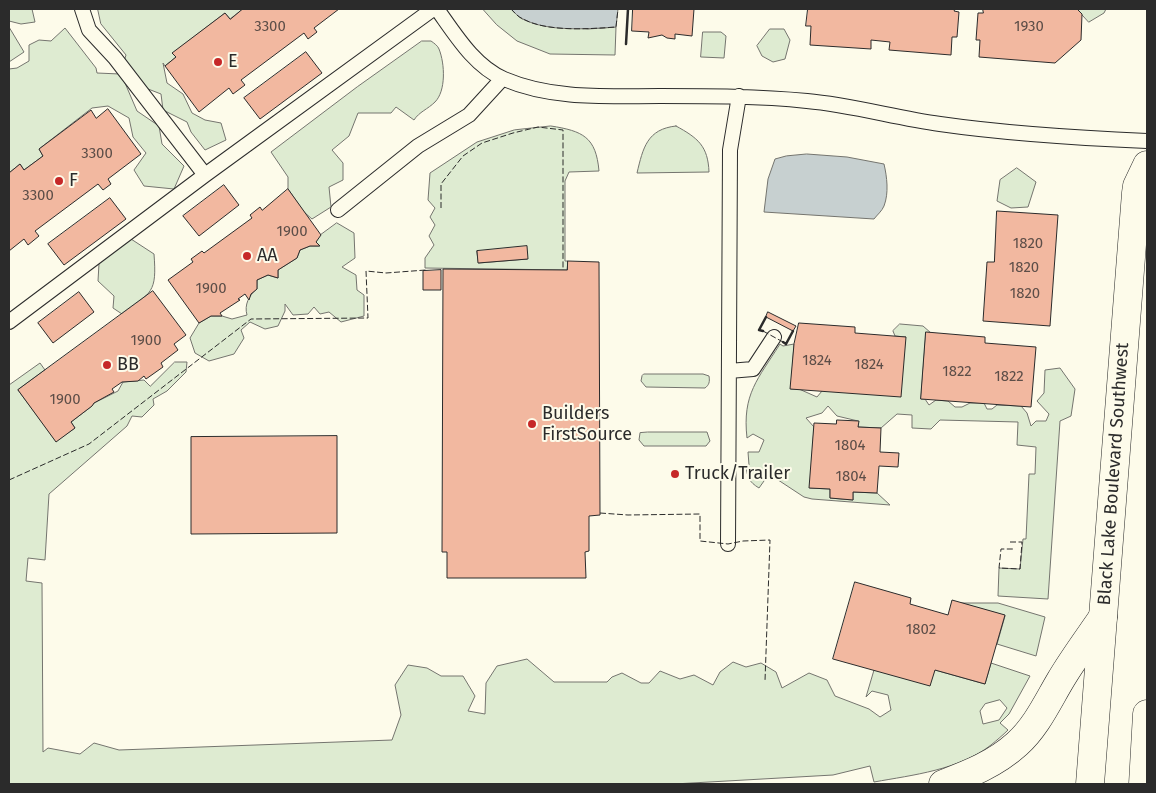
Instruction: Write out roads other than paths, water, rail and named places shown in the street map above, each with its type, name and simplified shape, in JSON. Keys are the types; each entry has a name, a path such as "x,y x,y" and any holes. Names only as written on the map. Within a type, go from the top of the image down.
{"main road":[{"name":"Black Lake Boulevard Southwest","path":"1090,784 1136,193 1137,186 1147,165"},
{"path":"943,784 978,771 1017,744 1034,726 1060,680 1102,617"},
{"path":"1142,784 1147,714"}],"lane":[{"path":"82,9 89,30 115,58 205,175"},
{"path":"9,322 205,175 435,9 481,64 502,79 532,89 567,95 739,96 809,101 938,124 1016,134 1147,141"},
{"path":"338,210 418,146 469,115 502,79"},
{"path":"728,544 730,150 739,96"},
{"path":"729,371 753,369 774,337"}],"place":[{"name":"E","path":"218,62"},
{"name":"F","path":"59,181"},
{"name":"AA","path":"247,256"},
{"name":"BB","path":"107,365"},
{"name":"Builders FirstSource","path":"532,424"},
{"name":"Truck/Trailer","path":"675,474"}]}
